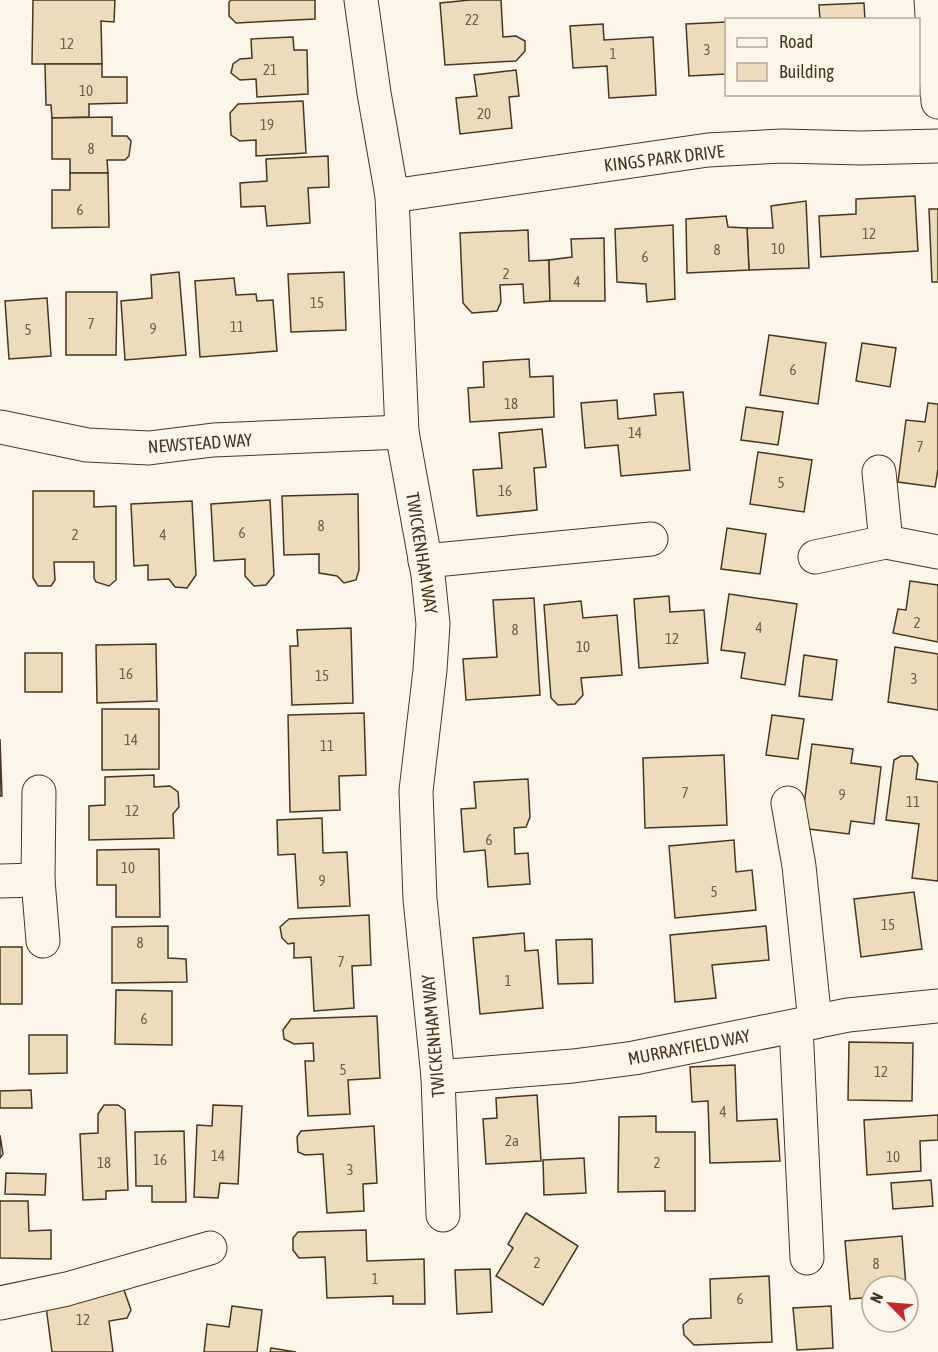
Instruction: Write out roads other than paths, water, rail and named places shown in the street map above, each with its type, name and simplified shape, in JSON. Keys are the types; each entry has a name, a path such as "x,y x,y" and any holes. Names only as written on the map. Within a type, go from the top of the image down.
{"street":[{"name":"TWICKENHAM WAY","path":"361,0 392,196 402,432 425,561 433,624 416,791 420,900 438,1077 442,1215"},
{"path":"931,0 938,102"},
{"name":"KINGS PARK DRIVE","path":"392,196 708,150 782,146 861,148 938,146"},
{"name":"NEWSTEAD WAY","path":"0,427 87,445 149,448 213,440 402,432"},
{"path":"879,472 886,542"},
{"path":"425,561 651,539"},
{"path":"815,557 886,542 938,552"},
{"path":"39,792 38,880 43,941"},
{"path":"788,803 799,866 806,1024 807,1258"},
{"path":"0,881 38,880"},
{"name":"MURRAYFIELD WAY","path":"438,1077 573,1066 634,1058 848,1015 938,1006"},
{"path":"0,1303 67,1289 210,1248"}]}
